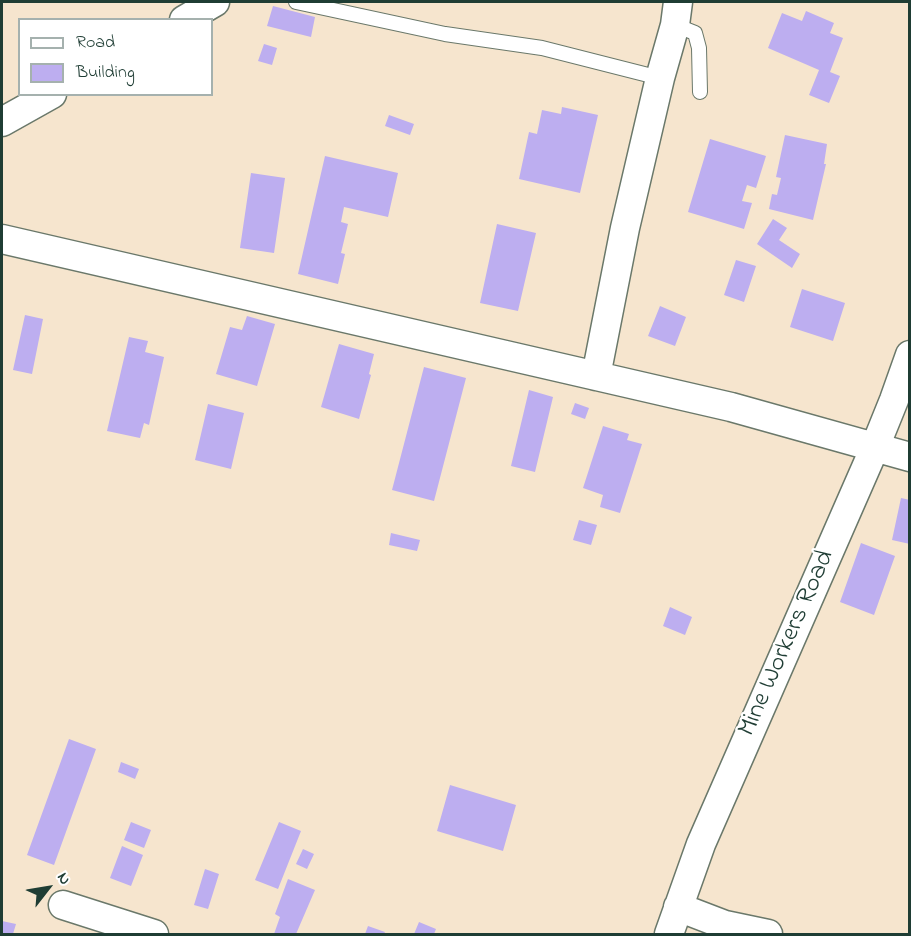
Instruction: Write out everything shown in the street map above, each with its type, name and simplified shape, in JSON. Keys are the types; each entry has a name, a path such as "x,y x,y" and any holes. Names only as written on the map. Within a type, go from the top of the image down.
{"street":[{"path":"187,18 215,2"},
{"path":"596,376 625,228 677,13"},
{"path":"2,122 48,96"},
{"path":"2,240 731,407 909,457"},
{"name":"Mine Workers Road","path":"669,934 701,844 875,447 909,355"},
{"path":"63,905 154,934"},
{"path":"678,908 725,925 768,934"}],"lane":[{"path":"296,2 446,34 542,48 660,78"},
{"path":"677,13 695,33 699,48 700,92"}],"building":[{"path":"273,6 315,17 311,37 267,26"},
{"path":"806,11 834,23 830,33 843,38 830,72 840,76 829,103 809,95 819,70 768,48 782,13 802,21"},
{"path":"264,44 277,48 272,65 258,61"},
{"path":"562,107 598,115 580,193 519,179 529,132 537,134 542,110 561,114"},
{"path":"389,115 414,124 410,135 385,126"},
{"path":"785,135 827,144 824,164 826,164 813,220 769,209 772,194 777,195 781,178 776,177"},
{"path":"710,139 766,156 756,188 747,185 742,201 752,203 744,229 688,212"},
{"path":"325,156 398,173 388,217 344,207 341,222 348,224 341,253 345,254 338,284 298,274"},
{"path":"251,173 285,178 274,253 240,248"},
{"path":"773,219 787,228 779,240 800,254 792,268 757,244"},
{"path":"497,224 536,233 518,311 480,303"},
{"path":"736,260 756,266 744,302 724,295"},
{"path":"802,289 845,303 833,341 790,327"},
{"path":"660,306 686,317 675,346 648,336"},
{"path":"25,315 43,319 32,374 13,370"},
{"path":"247,316 275,324 257,386 216,374 230,327 242,330"},
{"path":"129,337 148,341 145,352 164,357 149,425 144,423 140,438 107,431"},
{"path":"339,344 374,354 359,419 321,407"},
{"path":"424,367 466,378 434,501 392,490"},
{"path":"529,390 553,397 535,472 511,466"},
{"path":"575,403 589,408 585,419 571,414"},
{"path":"208,404 244,413 231,469 195,460"},
{"path":"603,426 629,434 627,440 642,444 620,513 600,507 603,495 583,488"},
{"path":"901,498 910,500 910,544 892,540"},
{"path":"579,520 597,525 591,545 573,540"},
{"path":"391,533 420,540 417,551 389,545"},
{"path":"861,543 895,556 874,615 840,602"},
{"path":"670,607 692,617 685,635 663,626"},
{"path":"69,739 96,749 54,865 27,855"},
{"path":"121,762 139,769 135,779 118,772"},
{"path":"450,785 516,805 503,851 437,831"},
{"path":"131,822 151,830 144,848 124,840"},
{"path":"279,822 301,831 278,889 255,880"},
{"path":"122,846 143,855 131,886 110,878"},
{"path":"303,849 314,854 307,869 296,864"},
{"path":"205,869 219,874 208,909 194,905"},
{"path":"288,879 315,890 296,934 274,934 280,917 275,914"},
{"path":"2,921 16,924 13,934 2,933"},
{"path":"419,922 436,929 434,934 414,934"},
{"path":"368,926 385,932 384,934 365,934"}]}
